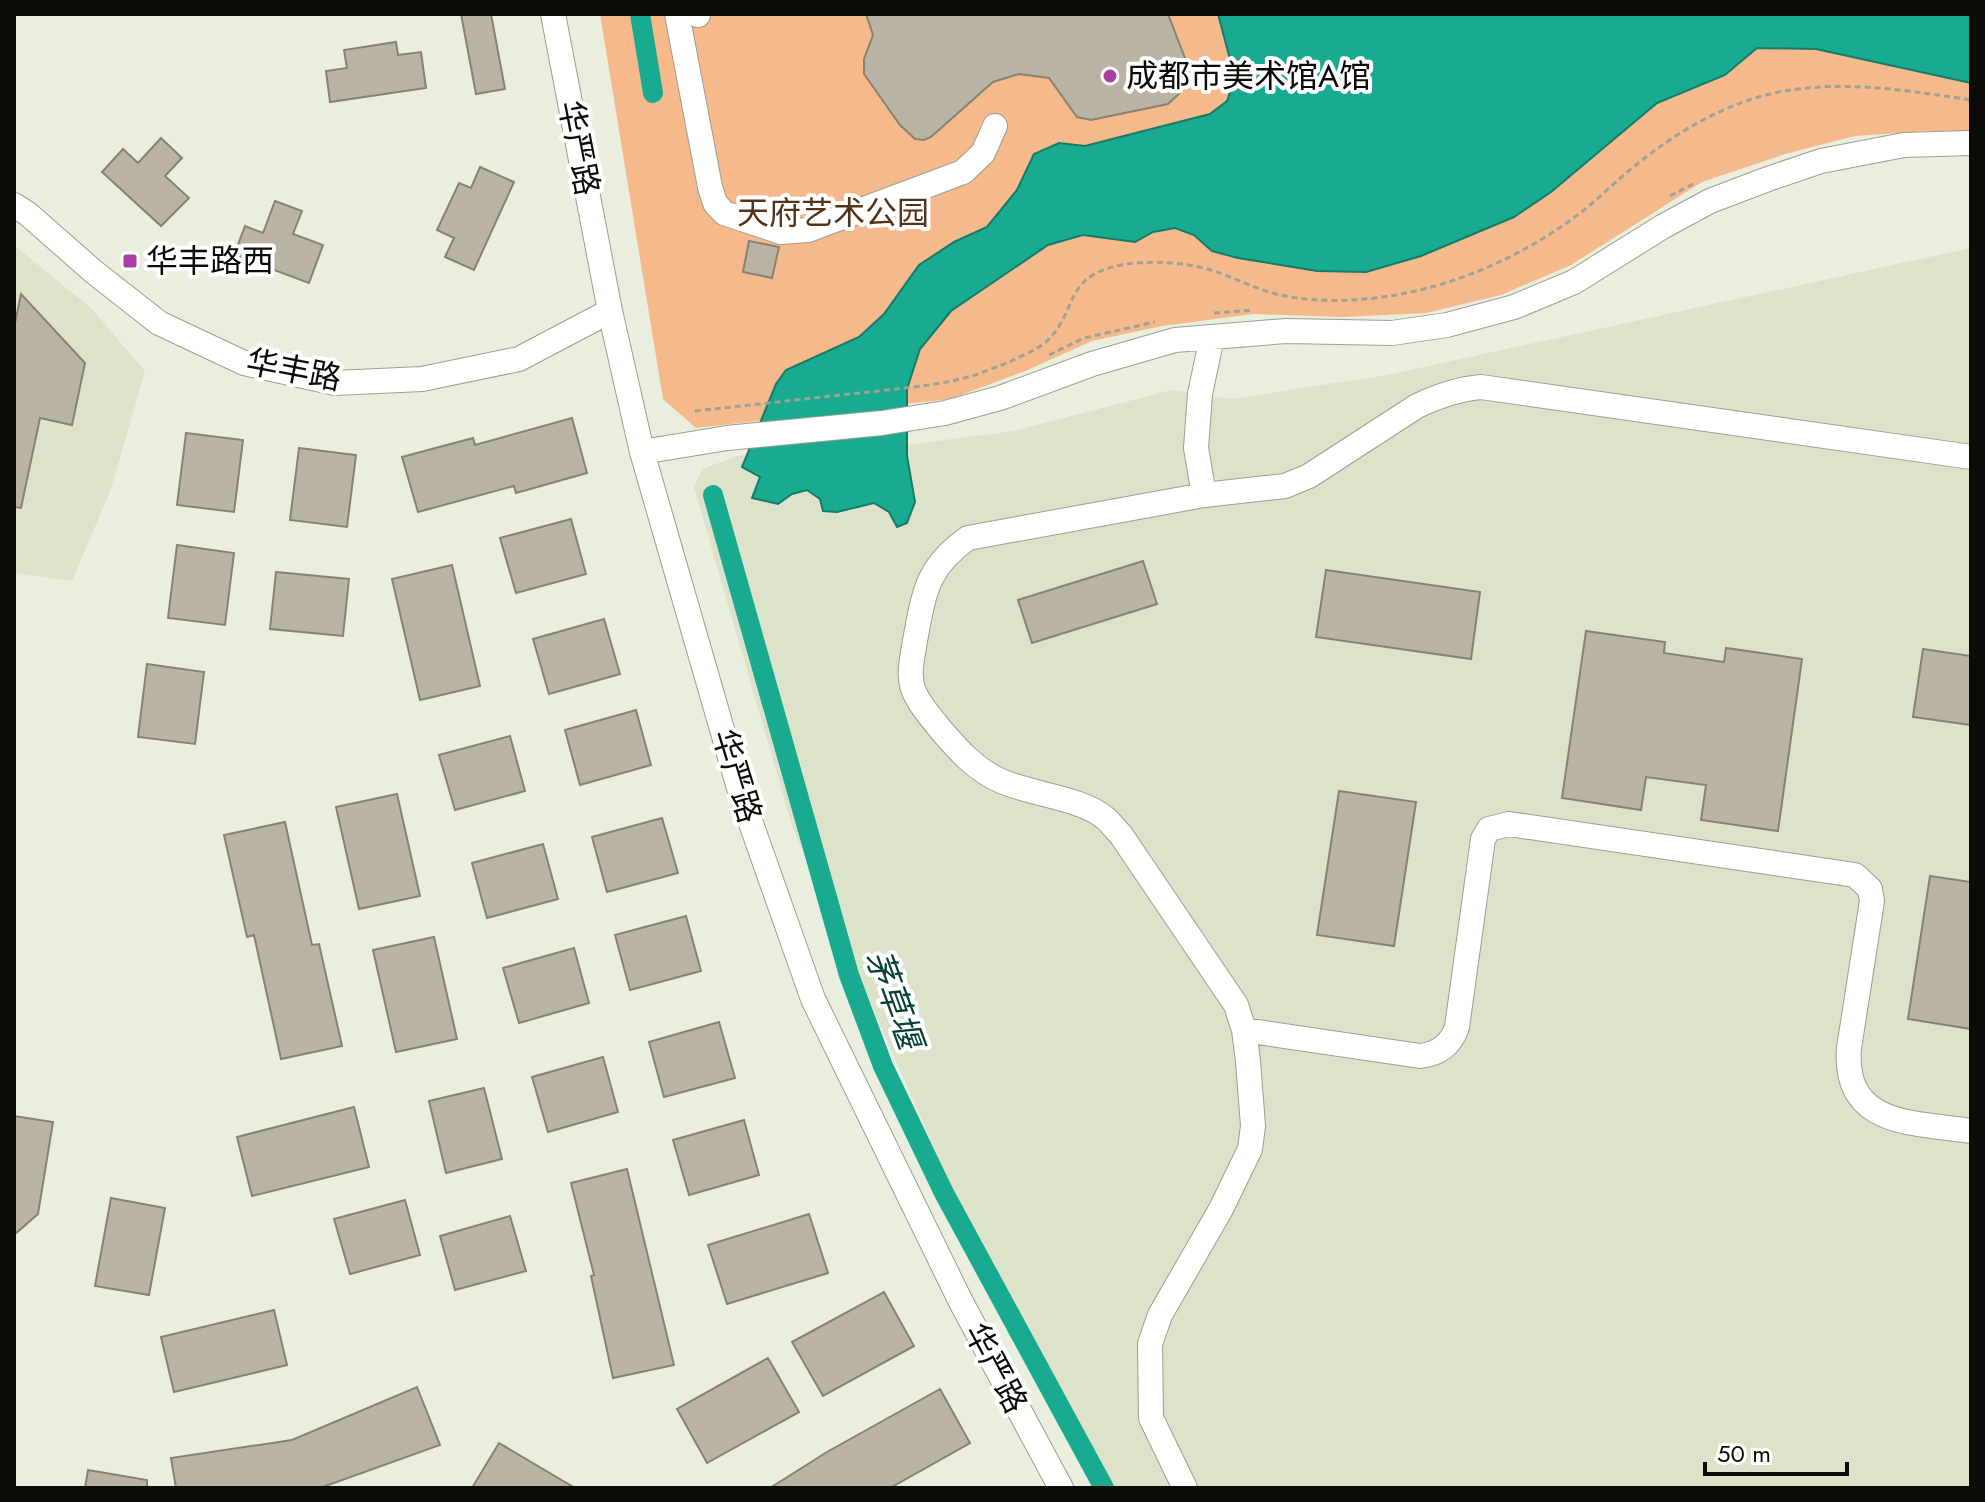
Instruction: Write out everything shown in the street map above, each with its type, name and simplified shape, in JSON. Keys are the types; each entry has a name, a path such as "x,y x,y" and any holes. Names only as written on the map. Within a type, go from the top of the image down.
{"street":[{"name":"华严路","path":"553,14 610,311 642,452 741,795 813,999 961,1302 1061,1488"},
{"path":"691,14 710,187 715,203 724,213 781,232 808,230 963,172 983,153 995,126"},
{"path":"642,452 727,438 882,423 945,413 1000,398 1211,326 1392,333 1447,325 1514,307 1574,282 1674,220 1710,201 1768,179 1821,161 1904,145 1971,143"},
{"name":"华丰路","path":"14,205 159,323 244,363 335,383 422,379 519,359 610,311"},
{"path":"1204,495 1196,448 1200,394 1211,326"},
{"path":"1185,1488 1151,1418 1150,1344 1160,1315 1221,1209 1250,1149 1253,1126 1244,1030 1236,1005 1112,825 1093,811 1003,782 977,768 918,702 909,681 924,594 932,573 949,552 968,538 1204,495 1285,486 1309,476 1436,397 1465,388 1481,387 1971,457"},
{"path":"1244,1030 1420,1056 1434,1054 1453,1038 1457,1027 1483,839 1489,829 1509,824 1855,875 1870,889 1872,901 1849,1048 1847,1071 1852,1086 1875,1112 1889,1118 1971,1131"}],"path":[{"path":"695,411 943,384 990,370 1047,342 1077,288 1092,274 1119,265 1145,262 1180,264 1210,270 1279,294 1325,299 1395,295 1435,286 1486,268 1534,244 1573,218 1638,163 1692,125 1735,105 1788,90 1834,86 1882,87 1971,100"},
{"path":"1671,196 1698,182"},
{"path":"1211,326 1254,310"},
{"path":"1048,355 1084,338 1165,320"}],"shaded area":[{"path":"14,245 92,309 145,371 111,489 72,581 14,573"},
{"path":"1971,248 1971,1488 1115,1488 949,1181 792,826 694,487 702,469 738,456 800,448 899,446 1013,431 1172,390 1232,399 1387,375"}],"green space":[{"name":"天府艺术公园","path":"600,14 1971,14 1971,131 1855,136 1785,154 1702,182 1571,265 1501,295 1426,313 1342,317 1253,314 1162,326 1092,341 1023,372 950,399 696,428 663,399"}],"water":[{"path":"1218,14 1971,14 1971,83 1816,49 1757,48 1725,75 1657,103 1551,192 1514,217 1421,256 1366,272 1317,271 1238,258 1212,251 1194,235 1175,228 1153,232 1135,242 1083,235 1048,245 951,311 920,349 907,389 907,456 915,502 907,523 897,527 889,512 874,503 837,512 823,511 820,499 807,490 792,494 778,504 752,498 760,477 742,467 776,384 786,370 859,337 884,314 919,265 954,242 987,227 1017,190 1034,154 1059,143 1085,146 1210,114 1227,101 1235,78"}],"building":[{"path":"461,14 491,14 505,89 476,94"},
{"name":"成都市美术馆A馆","path":"866,14 1168,14 1188,66 1184,89 1168,104 1091,120 1077,117 1049,78 1019,74 993,82 931,137 915,139 900,125 864,74 864,59 873,35"},
{"path":"396,42 398,55 421,52 426,88 330,102 326,71 347,68 344,50"},
{"path":"161,138 182,158 165,176 189,198 161,226 102,172 123,149 138,163"},
{"path":"480,167 514,182 474,270 445,257 454,238 437,230 459,183 471,188"},
{"path":"275,201 302,211 293,234 323,245 309,283 234,255 245,226 263,233"},
{"path":"749,241 779,247 772,278 743,272"},
{"path":"21,294 85,363 72,425 40,418 21,508 14,507 14,328"},
{"path":"572,418 587,473 516,493 514,486 418,512 402,457 473,438 475,445"},
{"path":"186,433 243,440 234,512 177,505"},
{"path":"299,448 356,455 347,527 290,520"},
{"path":"571,519 586,574 516,593 500,538"},
{"path":"177,545 234,553 225,625 168,618"},
{"path":"1143,561 1157,604 1032,643 1018,600"},
{"path":"452,565 480,686 420,700 392,579"},
{"path":"1326,570 1480,592 1471,659 1316,637"},
{"path":"276,572 349,579 343,636 270,629"},
{"path":"604,619 620,674 549,694 533,639"},
{"path":"1586,631 1665,642 1664,653 1724,662 1726,648 1802,659 1778,831 1701,820 1706,785 1646,777 1641,810 1562,798"},
{"path":"1923,649 1971,656 1971,725 1913,717"},
{"path":"147,664 204,672 195,744 138,737"},
{"path":"636,710 651,765 580,785 565,730"},
{"path":"510,736 525,791 455,810 439,755"},
{"path":"1339,791 1416,802 1394,946 1317,935"},
{"path":"397,794 420,896 359,909 336,807"},
{"path":"662,818 678,873 607,892 592,837"},
{"path":"285,822 312,945 319,944 342,1046 281,1059 254,935 247,937 224,835"},
{"path":"543,844 558,899 487,918 472,863"},
{"path":"1930,876 1971,882 1971,1029 1908,1019"},
{"path":"686,916 701,971 630,990 615,935"},
{"path":"434,937 457,1039 396,1052 373,950"},
{"path":"574,948 589,1003 519,1023 503,968"},
{"path":"719,1022 735,1078 664,1097 649,1042"},
{"path":"603,1057 618,1112 548,1132 532,1077"},
{"path":"484,1088 502,1159 446,1173 429,1101"},
{"path":"354,1107 369,1167 252,1196 237,1137"},
{"path":"14,1116 53,1122 38,1214 14,1235"},
{"path":"744,1120 759,1175 689,1195 673,1140"},
{"path":"627,1169 674,1365 613,1378 591,1276 594,1275 571,1183"},
{"path":"111,1198 165,1208 149,1295 95,1286"},
{"path":"405,1200 420,1255 350,1274 334,1219"},
{"path":"809,1214 828,1273 727,1304 708,1245"},
{"path":"510,1216 526,1271 455,1290 440,1236"},
{"path":"884,1292 914,1346 823,1396 792,1342"},
{"path":"274,1310 287,1365 174,1392 161,1337"},
{"path":"768,1358 799,1412 707,1463 677,1409"},
{"path":"417,1387 440,1445 320,1488 176,1488 171,1458 292,1440"},
{"path":"940,1389 970,1443 890,1488 770,1488 827,1452"},
{"path":"499,1443 575,1488 472,1488"},
{"path":"88,1470 147,1480 147,1488 85,1488"}],"waterway":[{"name":"茅草堰","path":"640,14 653,93"},
{"name":"茅草堰","path":"713,495 849,975 883,1066 944,1193 1104,1488"}],"place":[{"name":"成都市美术馆A馆","path":"1110,76"},
{"name":"华丰路西","path":"130,261"}]}
